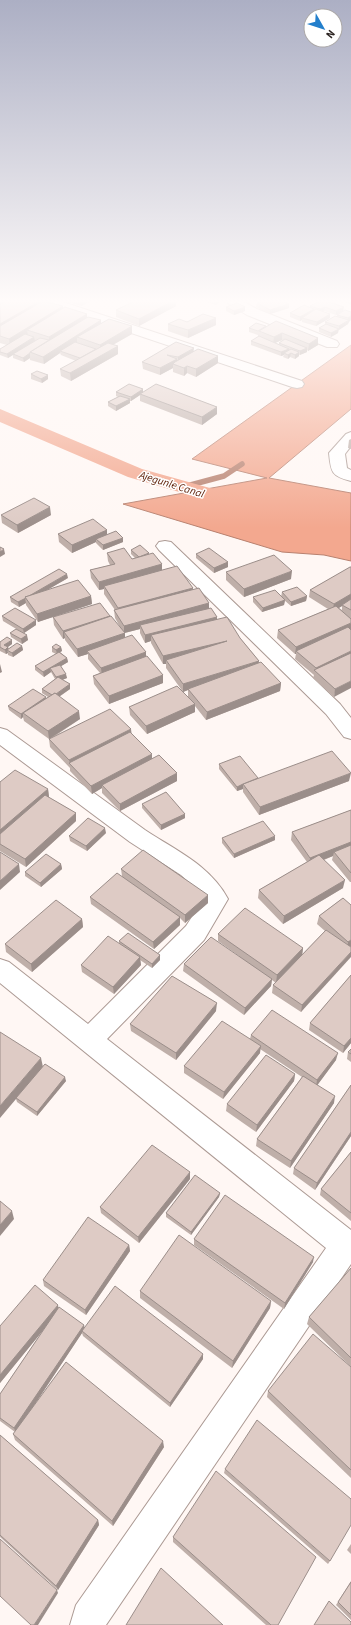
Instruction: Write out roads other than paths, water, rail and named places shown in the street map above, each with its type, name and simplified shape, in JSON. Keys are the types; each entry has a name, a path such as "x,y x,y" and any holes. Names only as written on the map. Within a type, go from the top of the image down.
{"street":[{"path":"276,377 297,384"},
{"path":"351,437 337,453 339,470 351,476"},
{"path":"165,546 332,709 351,732"},
{"path":"0,735 138,836 189,869 200,879 216,899 195,933 90,1040"},
{"path":"0,969 348,1247 89,1618 88,1625"}],"waterway":[{"name":"Ajegunle Canal","path":"0,415 135,473 234,502"},
{"path":"183,487 224,476 242,464"}]}
